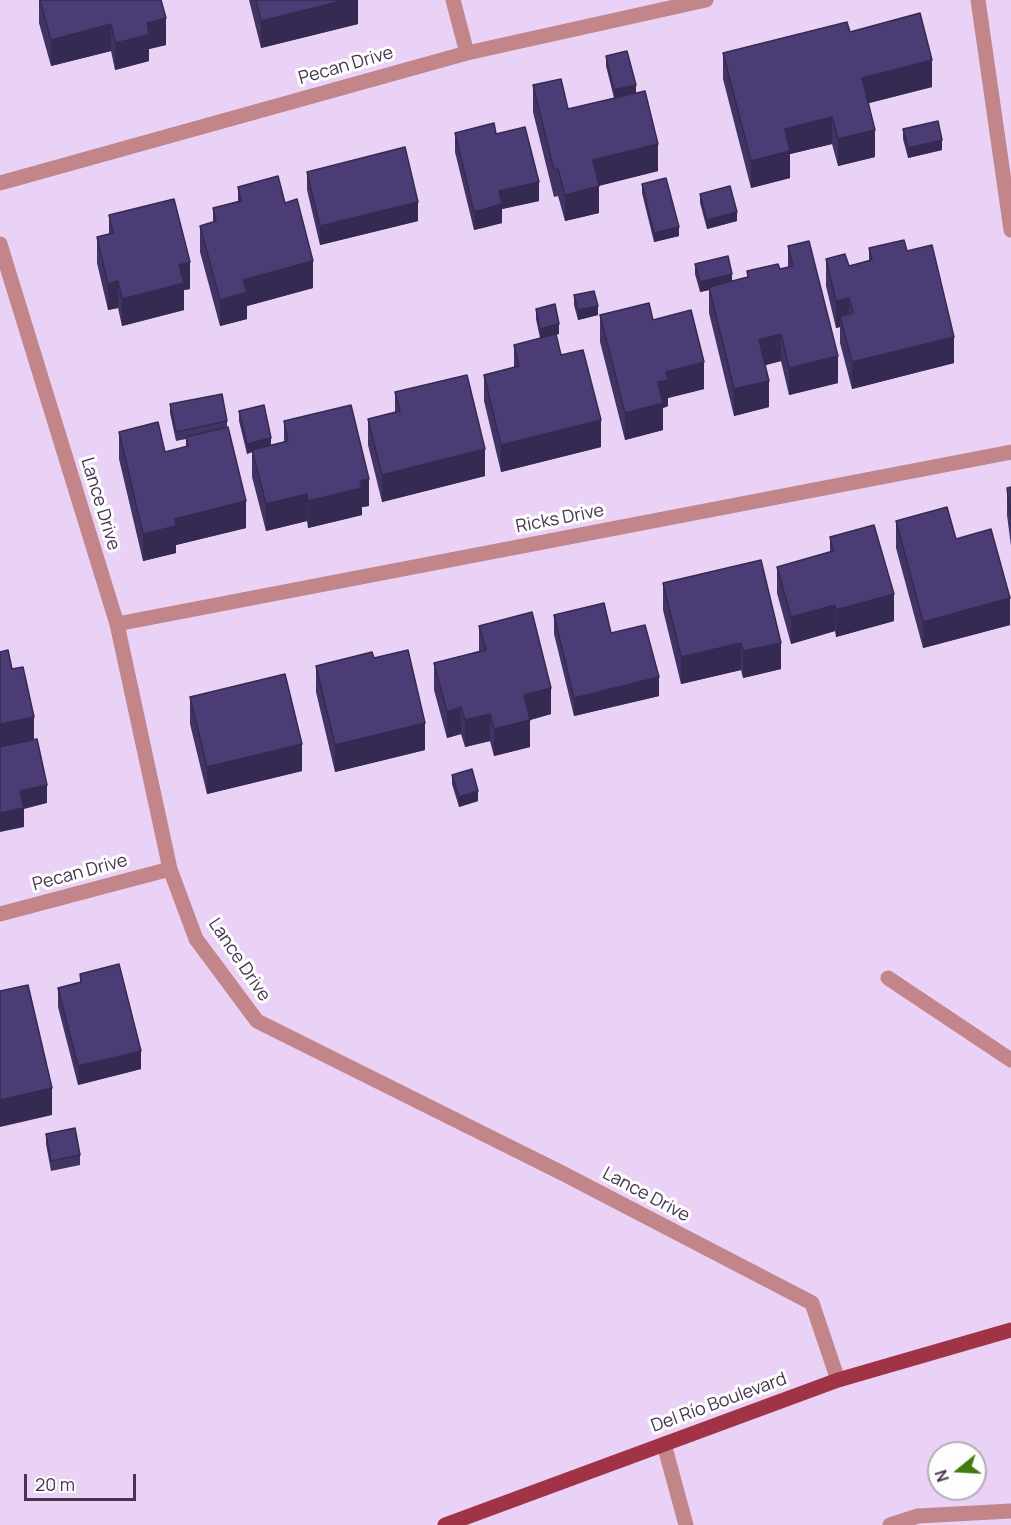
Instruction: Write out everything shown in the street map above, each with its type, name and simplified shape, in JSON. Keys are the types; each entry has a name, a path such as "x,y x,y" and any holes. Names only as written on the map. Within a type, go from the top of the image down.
{"main road":[{"name":"Del Río Boulevard","path":"445,1525 838,1380 1011,1330"}],"street":[{"path":"453,0 467,53"},
{"name":"Pecan Drive","path":"0,183 467,53 706,0"},
{"path":"978,0 1011,230"},
{"name":"Lance Drive","path":"0,244 117,624 170,869 196,939 257,1021 564,1174 812,1303 838,1380"},
{"name":"Ricks Drive","path":"117,624 1011,452"},
{"name":"Pecan Drive","path":"0,914 170,869"},
{"path":"888,978 1011,1060"},
{"path":"664,1444 686,1525"},
{"path":"890,1525 918,1516 1011,1510"}],"building":[{"path":"40,0 161,0 166,18 147,23 149,35 115,43 111,24 51,40"},
{"path":"256,0 346,0 261,21"},
{"path":"920,13 932,60 862,78 875,130 838,139 832,117 785,129 790,151 751,161 723,53 847,22 850,32"},
{"path":"627,51 636,85 614,90 606,56"},
{"path":"561,79 568,109 645,91 658,144 593,160 599,186 565,195 558,169 554,170 533,85"},
{"path":"938,121 942,140 908,148 903,129"},
{"path":"494,123 496,134 525,127 539,182 499,191 502,204 474,212 455,133"},
{"path":"405,147 418,202 320,226 307,172"},
{"path":"278,176 285,203 297,199 313,261 243,280 247,292 220,300 200,226 216,221 213,208 241,201 238,187"},
{"path":"666,178 679,227 654,233 642,184"},
{"path":"730,186 737,212 707,220 700,194"},
{"path":"174,199 190,262 179,265 184,283 122,299 118,281 108,284 97,237 113,233 109,215"},
{"path":"904,240 907,251 932,245 954,337 852,362 840,316 853,313 849,298 836,301 826,259 845,254 849,266 872,260 869,248"},
{"path":"809,241 838,356 789,368 781,334 759,340 769,381 734,389 709,287 748,277 747,271 778,264 780,269 793,266 788,246"},
{"path":"728,256 732,274 700,282 695,264"},
{"path":"594,291 598,306 578,310 574,295"},
{"path":"649,303 653,320 691,310 704,362 666,372 668,380 658,382 663,403 625,413 600,315"},
{"path":"555,304 559,324 540,329 536,309"},
{"path":"556,334 561,355 583,350 601,420 501,445 484,375 519,366 514,345"},
{"path":"467,375 485,449 382,475 368,419 400,411 395,392"},
{"path":"222,394 227,421 176,432 170,404"},
{"path":"264,405 271,438 247,444 239,411"},
{"path":"351,405 369,479 360,481 362,488 308,501 307,494 266,504 252,450 288,441 284,421"},
{"path":"158,422 165,452 188,446 186,437 228,427 246,501 175,519 176,526 143,534 119,432"},
{"path":"1011,487 1011,519 1007,488"},
{"path":"947,507 956,539 991,529 1010,598 923,622 896,521"},
{"path":"874,525 894,594 836,610 835,605 791,617 777,567 833,551 830,537"},
{"path":"761,560 781,643 743,651 741,643 681,657 663,583"},
{"path":"604,603 611,633 645,625 659,677 574,698 554,615"},
{"path":"532,612 551,688 524,695 530,720 494,729 490,714 465,720 461,707 447,712 434,663 486,650 479,626"},
{"path":"8,650 12,669 23,667 34,717 0,724 0,652"},
{"path":"408,650 425,723 335,745 316,666 372,652 374,658"},
{"path":"285,674 302,744 207,767 190,697"},
{"path":"37,739 47,785 20,791 24,808 0,813 0,747"},
{"path":"472,769 478,791 459,797 452,775"},
{"path":"119,964 141,1051 78,1066 58,988 81,982 80,974"},
{"path":"28,985 52,1088 0,1100 0,991"},
{"path":"75,1128 80,1155 51,1161 46,1134"}]}
